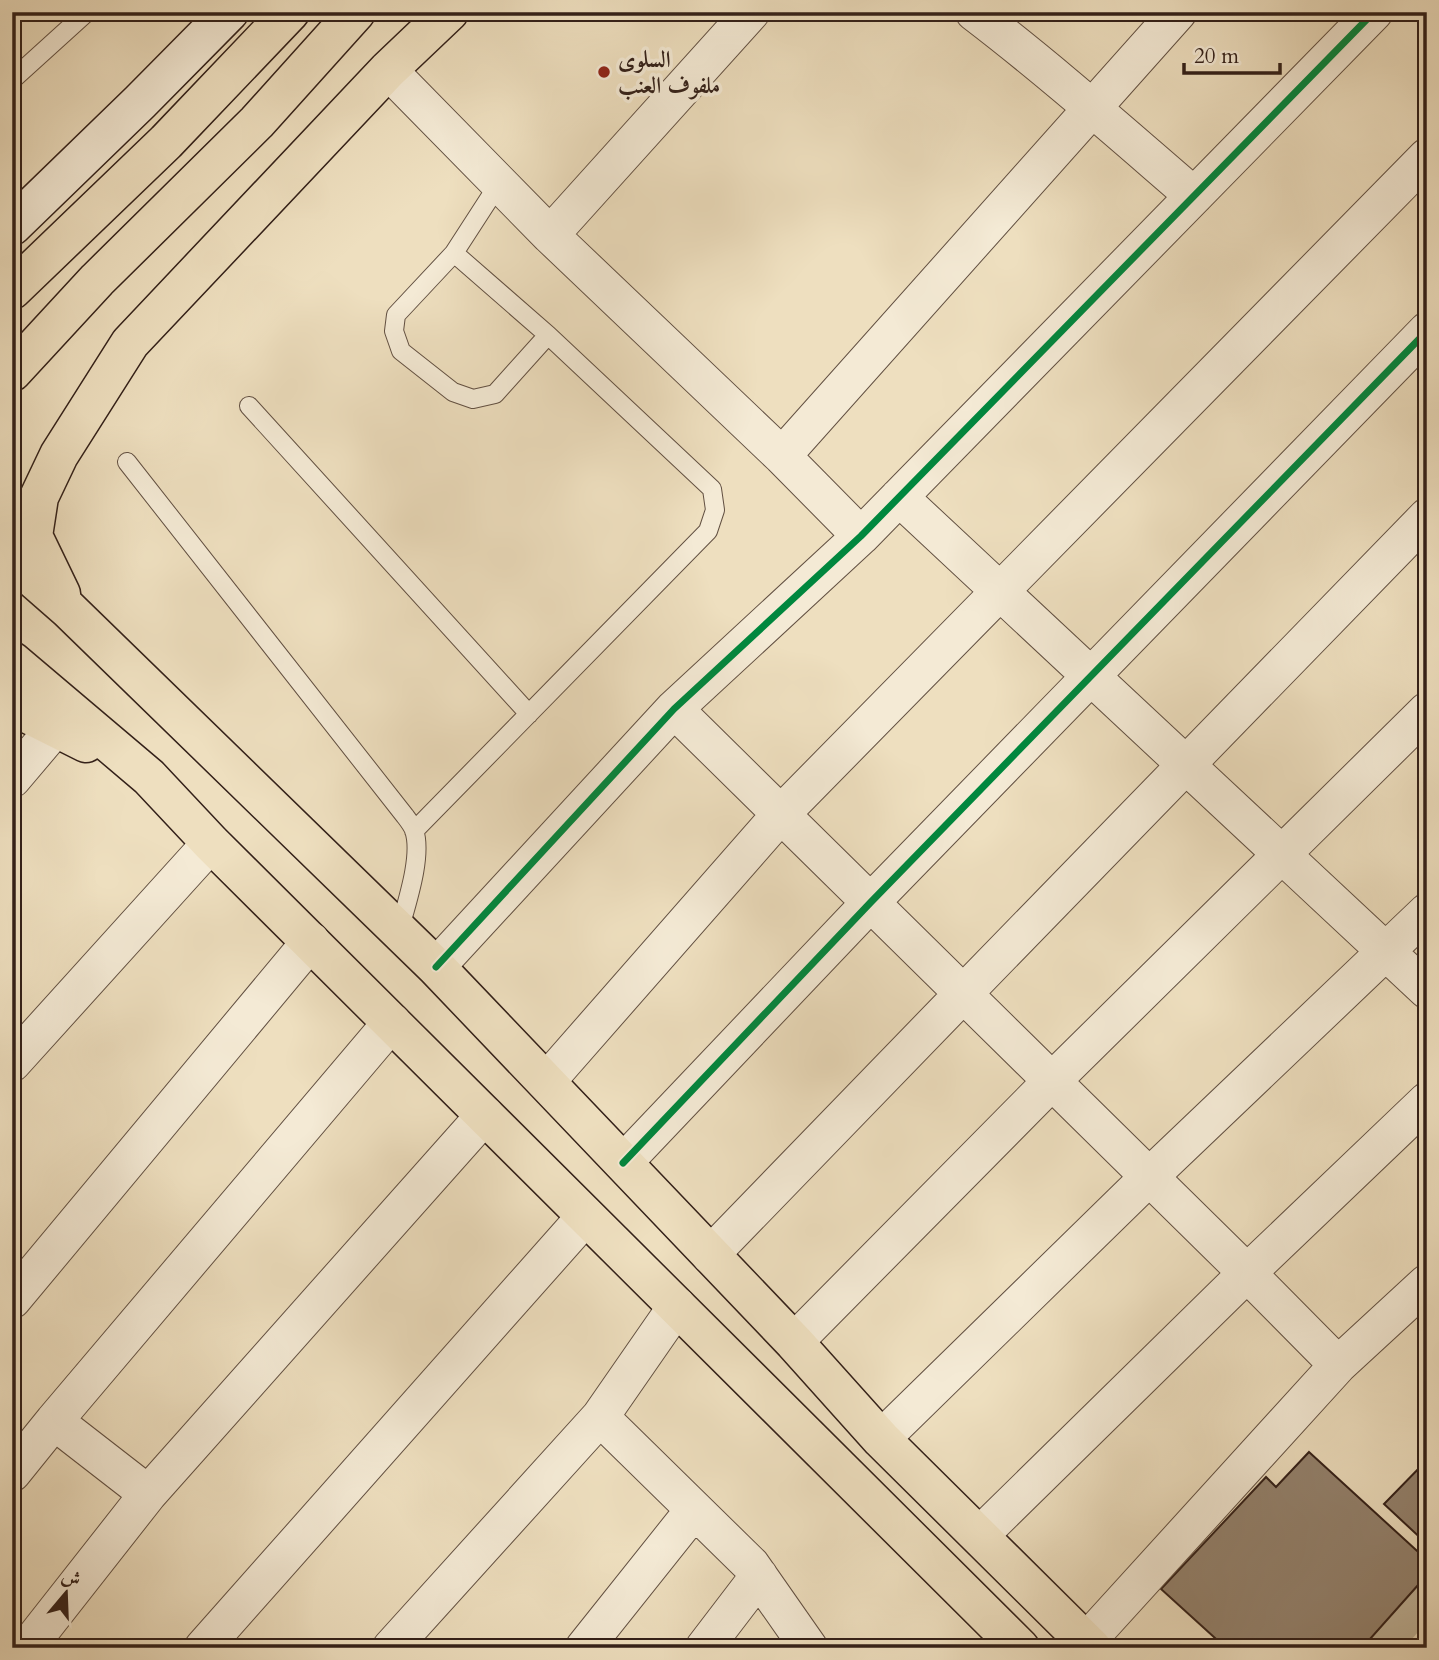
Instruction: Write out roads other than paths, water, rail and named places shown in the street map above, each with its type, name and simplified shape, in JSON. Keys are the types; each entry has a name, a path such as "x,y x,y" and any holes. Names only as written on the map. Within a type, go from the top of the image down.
{"highway":[{"path":"12,290 166,142 290,12"},
{"path":"12,372 97,280 257,122 356,12"},
{"path":"68,609 33,536 39,497 59,455 130,343 388,71 449,12"},
{"path":"12,560 68,609 436,967 794,1342 881,1438 1089,1645"},
{"path":"12,661 149,777 211,843 1020,1648"},
{"path":"12,706 149,777"}],"main road":[{"path":"12,226 229,12"}],"street":[{"path":"550,235 751,12"},
{"path":"782,456 1178,12"},
{"path":"436,967 674,709 861,536 1374,12"},
{"path":"998,19 1092,109 1194,196"},
{"path":"388,71 498,185 782,456 861,536"},
{"path":"546,1082 781,814 1427,157"},
{"path":"623,1163 871,902 1427,331"},
{"path":"899,497 1427,990"},
{"path":"710,1255 1427,517"},
{"path":"674,709 1338,1365"},
{"path":"794,1342 1052,1081 1427,711"},
{"path":"12,779 56,727"},
{"path":"12,1063 211,843"},
{"path":"881,1438 1427,912"},
{"path":"12,1300 311,941"},
{"path":"12,1473 392,1022"},
{"path":"979,1536 1427,1101"},
{"path":"27,1648 148,1494 485,1115"},
{"path":"203,1648 586,1216"},
{"path":"1089,1645 1338,1365 1427,1283"},
{"path":"391,1648 600,1416 677,1306"},
{"path":"600,1416 751,1565 809,1648"},
{"path":"54,1421 148,1494"},
{"path":"584,1648 694,1510"},
{"path":"704,1648 759,1576"}],"lane":[{"path":"12,80 87,12"},
{"path":"498,185 454,253 396,315 394,331 401,351 453,392 473,399 495,394 548,335"},
{"path":"414,831 708,531 715,510 712,489 548,335 454,253"},
{"path":"249,406 529,714"},
{"path":"127,462 405,816 414,831 416,855 413,877 399,931"}],"place":[{"name":"السلوى ملفوف العنب","path":"604,72"}]}
